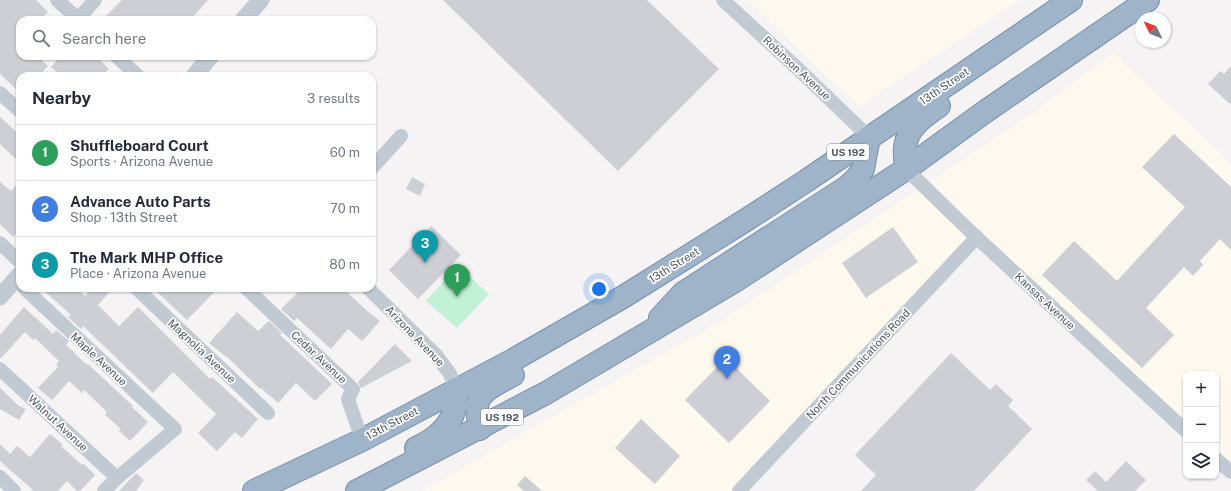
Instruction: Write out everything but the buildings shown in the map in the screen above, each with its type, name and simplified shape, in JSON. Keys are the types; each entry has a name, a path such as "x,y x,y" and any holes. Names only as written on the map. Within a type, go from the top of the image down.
{"highway":[{"name":"13th Street","path":"254,491 362,440 456,389 514,360 621,298 746,220 870,138 1071,0"},
{"name":"US 192","path":"357,491 480,429 546,393 735,280 906,169 986,111 1148,0"},
{"path":"906,169 905,146 909,134 918,122 1008,60 1006,44"},
{"path":"643,336 683,293 841,191 857,178 863,169 870,138"},
{"path":"480,429 477,406 482,395 488,389 608,323 613,317 621,298"},
{"path":"381,479 386,468 400,455 428,443 448,425 455,408 456,389"}],"street":[{"path":"57,0 74,16"},
{"path":"81,16 95,0"},
{"path":"246,16 260,0"},
{"name":"Robinson Avenue","path":"723,0 870,138"},
{"path":"120,60 134,72"},
{"path":"197,72 208,60"},
{"path":"0,93 16,107"},
{"path":"376,164 401,136"},
{"name":"Kansas Avenue","path":"906,169 1183,428"},
{"name":"North Communications Road","path":"739,491 977,237"},
{"path":"0,244 16,258"},
{"path":"0,297 16,284"},
{"name":"Maple Avenue","path":"32,292 175,429 117,478"},
{"name":"Magnolia Avenue","path":"140,292 268,413"},
{"name":"Cedar Avenue","path":"250,292 353,389 348,399 362,440"},
{"name":"Arizona Avenue","path":"372,292 436,355 450,374 456,389"},
{"name":"Walnut Avenue","path":"0,369 117,478"},
{"path":"1219,462 1231,472"},
{"path":"0,477 14,491"},
{"path":"104,491 117,478"}],"shaded area":[{"path":"747,0 1019,0 859,106"},
{"path":"1114,53 1231,164 1231,466 1219,455 1219,371 1183,371 1183,421 977,230 740,491 422,491 718,323 1039,109"}],"green space":[{"path":"458,266 489,294 457,328 426,301"}],"place":[{"name":"The Mark MHP Office","path":"425,263"},
{"name":"Shuffleboard Court","path":"457,297"},
{"name":"Advance Auto Parts","path":"727,379"}]}
